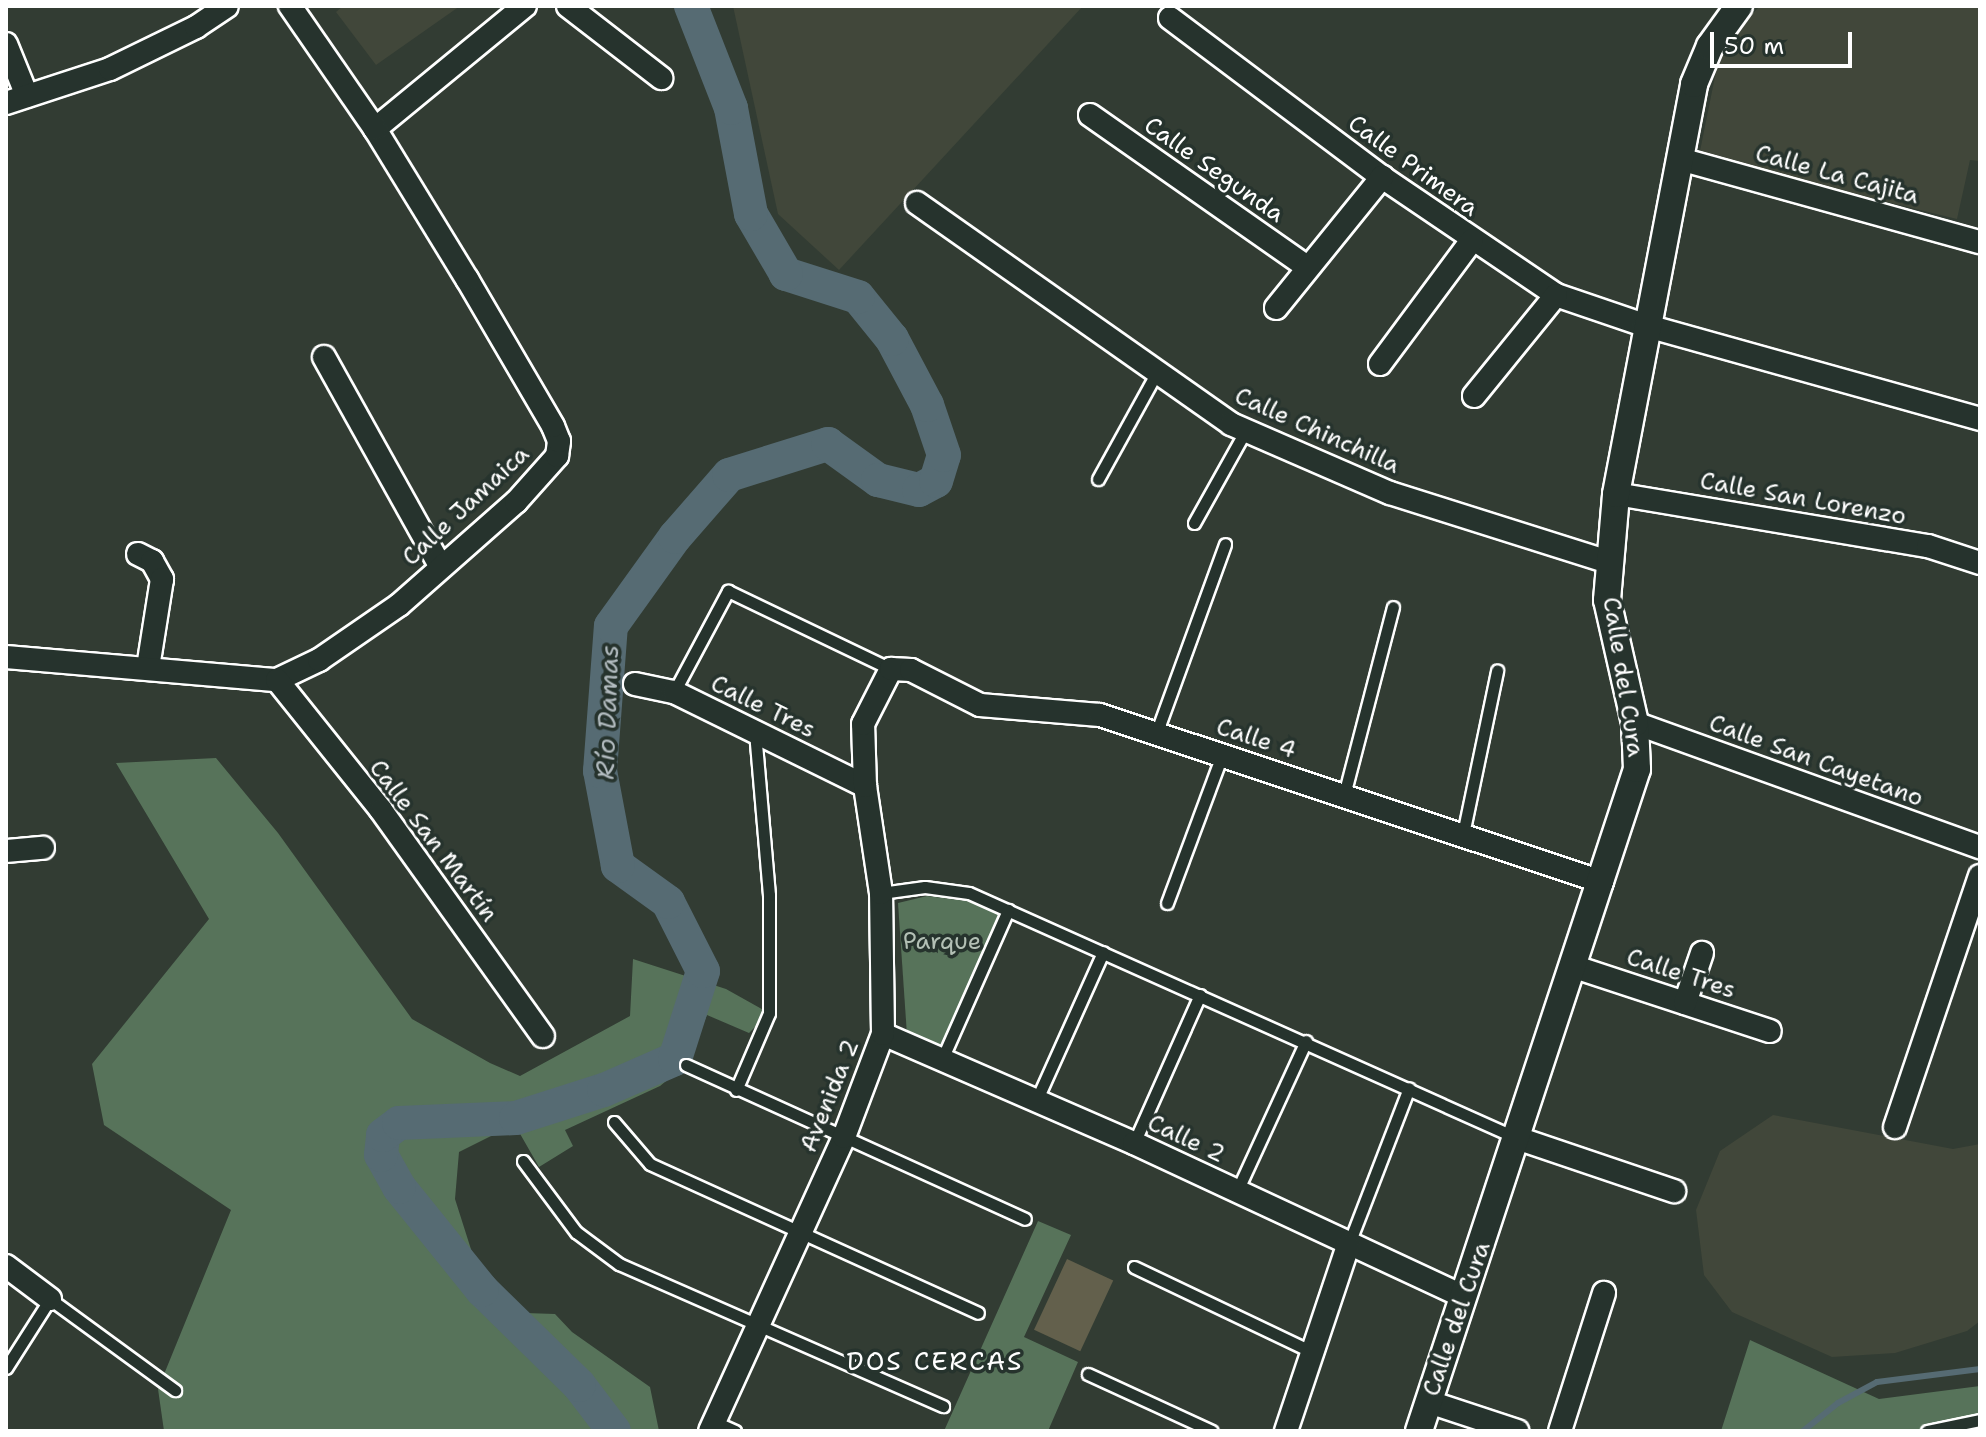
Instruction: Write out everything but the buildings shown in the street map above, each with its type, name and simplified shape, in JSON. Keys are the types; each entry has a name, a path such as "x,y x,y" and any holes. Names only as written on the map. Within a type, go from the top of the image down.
{"street":[{"path":"6,44 16,100 110,69 196,27 227,6"},
{"name":"Calle Jamaica","path":"277,680 353,636 441,567 516,502 557,456 559,441 375,129 290,6"},
{"path":"375,129 525,6"},
{"path":"568,6 661,78"},
{"name":"Calle del Cura","path":"1419,1431 1575,967 1637,769 1635,723 1612,633 1609,562 1616,494 1644,325 1694,84 1728,10"},
{"name":"Calle Primera","path":"1170,18 1382,177 1556,295 1644,325"},
{"name":"Calle Segunda","path":"1090,115 1307,267"},
{"name":"Calle La Cajita","path":"1680,159 1980,242"},
{"path":"1276,308 1382,177"},
{"name":"Calle Chinchilla","path":"917,203 1156,374 1246,430 1390,493 1609,562"},
{"path":"1380,364 1472,240"},
{"path":"1474,396 1556,295"},
{"path":"1644,325 1980,419"},
{"path":"324,357 441,567"},
{"name":"Calle San Lorenzo","path":"1616,494 1928,546 1980,563"},
{"path":"138,554 152,561 162,579 148,667"},
{"path":"6,657 277,680"},
{"name":"Calle 4","path":"891,669 911,670 980,705 1100,715 1602,882"},
{"name":"Avenida 2","path":"720,1428 759,1326 844,1137 883,1034 881,893 865,786 863,724 891,669"},
{"name":"Calle San Martín","path":"277,680 381,810 543,1036"},
{"name":"Calle Tres","path":"635,684 674,692 865,786"},
{"name":"Calle San Cayetano","path":"1635,723 1980,847"},
{"path":"6,851 43,848"},
{"path":"1895,1127 1980,876"},
{"path":"1685,1003 1702,953"},
{"name":"Calle Tres","path":"1575,967 1770,1031"},
{"name":"Calle 2","path":"883,1034 1037,1099 1348,1246 1464,1297"},
{"path":"1517,1138 1674,1191"},
{"path":"1286,1431 1348,1246"},
{"path":"6,1266 50,1299"},
{"path":"1560,1431 1604,1293"},
{"path":"1429,1402 1517,1431"}],"lane":[{"path":"1098,479 1156,374"},
{"path":"1194,523 1246,430"},
{"path":"1156,734 1225,544"},
{"path":"674,692 728,591 891,669"},
{"path":"1344,795 1393,607"},
{"path":"1463,834 1497,671"},
{"path":"736,1090 769,1013 769,895 755,731"},
{"path":"1167,903 1222,755"},
{"path":"881,893 925,887 969,893 1306,1041 1517,1138"},
{"path":"943,1057 1008,910"},
{"path":"1037,1099 1103,952"},
{"path":"1134,1143 1200,995"},
{"path":"1237,1191 1306,1041"},
{"path":"686,1065 1025,1219"},
{"path":"1348,1246 1409,1088"},
{"path":"614,1122 650,1164 978,1313"},
{"path":"523,1161 576,1232 619,1264 943,1406"},
{"path":"1134,1267 1312,1352"},
{"path":"6,1368 50,1299 175,1390"},
{"path":"1088,1374 1212,1431"},
{"path":"1927,1431 1980,1420"}],"shaded area":[{"path":"343,6 460,6 376,65 336,12"},
{"path":"733,6 1083,6 839,270 778,214"},
{"path":"1760,6 1980,6 1980,161 1970,160 1957,219 1699,156 1721,47"},
{"path":"1773,1115 1953,1149 1980,1144 1980,1321 1967,1331 1895,1353 1832,1357 1732,1312 1704,1275 1696,1210 1720,1151"}],"green space":[{"path":"216,758 278,833 412,1019 490,1063 520,1076 630,1016 633,959 726,989 769,1013 749,1033 707,1015 686,1065 660,1086 565,1130 573,1146 539,1167 519,1132 499,1132 459,1152 455,1199 476,1265 525,1313 555,1314 572,1332 650,1387 659,1431 164,1431 158,1389 231,1210 104,1125 92,1064 209,919 116,763"},
{"name":"Parque","path":"927,896 974,902 1000,914 940,1049 907,1035 898,903"},
{"path":"1038,1221 1071,1235 1024,1337 1078,1362 1048,1431 944,1431"},
{"path":"1750,1340 1879,1399 1980,1386 1980,1431 1721,1431"}],"waterway":[{"name":"Río Damas","path":"614,1431 579,1385 482,1290 399,1187 381,1155 383,1135 399,1123 516,1118 604,1090 675,1059 703,971 668,902 618,866 600,771 611,626 675,537 729,475 828,444 878,480 919,490 936,481 944,455 927,405 892,339 858,297 786,274 751,214 731,108 691,6"},
{"path":"1803,1431 1838,1403 1877,1382 1980,1369"}],"district":[{"name":"DOS CERCAS","path":"935,1361"}]}
